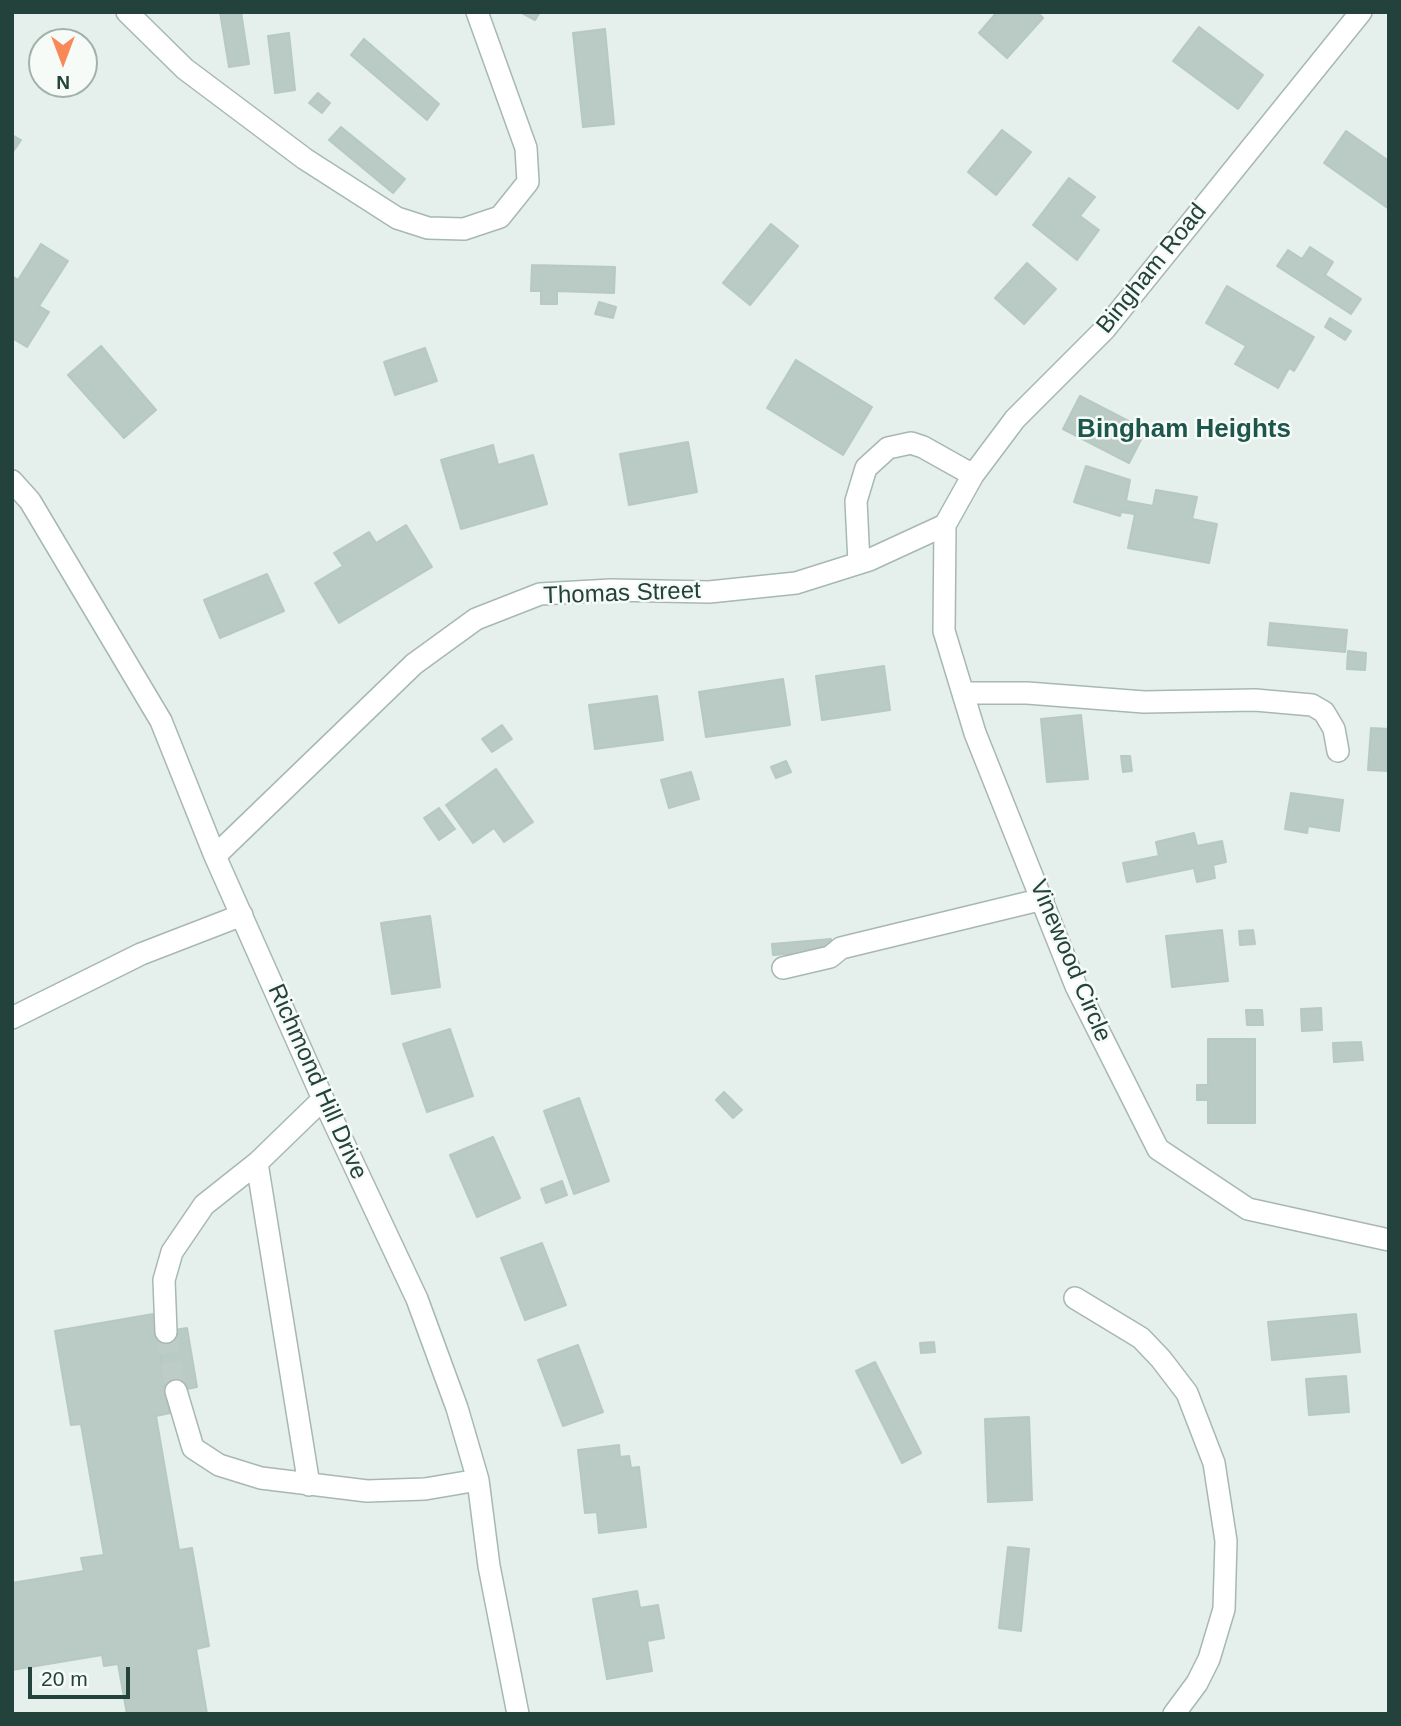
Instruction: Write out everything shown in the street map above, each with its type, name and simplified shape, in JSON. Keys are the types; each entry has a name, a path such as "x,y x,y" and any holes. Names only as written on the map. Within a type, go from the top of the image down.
{"street":[{"path":"127,12 185,69 305,159 397,218 428,228 464,229 500,217 528,182 526,148 477,12"},
{"name":"Bingham Road","path":"945,526 973,475 1015,419 1105,329 1361,12"},
{"path":"859,563 856,501 866,468 888,448 911,443 973,475"},
{"name":"Richmond Hill Drive","path":"12,481 21,505 161,721 215,856 323,1099 417,1299 457,1408 478,1480 489,1566 518,1714"},
{"name":"Thomas Street","path":"215,856 414,664 476,619 540,594 611,590 709,592 796,583 859,563 945,526"},
{"name":"Vinewood Circle","path":"945,526 944,631 975,733 1076,986 1158,1149 1248,1209 1389,1240"},
{"path":"963,693 1027,693 1144,702 1255,700 1312,705 1324,712 1334,729 1338,751"},
{"path":"783,968 830,957 841,948 1043,899"},
{"path":"12,1018 141,954 242,915"},
{"path":"166,1332 164,1280 172,1252 204,1205 257,1163 323,1099"},
{"path":"257,1163 309,1485"},
{"path":"1075,1297 1141,1338 1161,1359 1187,1393 1214,1463 1226,1541 1224,1609 1209,1659 1197,1683 1174,1714"},
{"path":"176,1391 180,1413 193,1448 219,1465 261,1478 367,1491 413,1489 478,1480"}],"building":[{"path":"220,12 241,12 249,64 229,67"},
{"path":"520,12 540,12 535,20"},
{"path":"997,12 1037,12 1043,18 1007,58 979,33"},
{"path":"1199,27 1263,75 1238,109 1173,61"},
{"path":"605,29 614,124 583,127 573,33"},
{"path":"289,33 295,90 275,93 268,36"},
{"path":"364,39 439,104 427,120 351,55"},
{"path":"318,93 330,103 322,113 309,103"},
{"path":"341,127 405,179 393,193 329,140"},
{"path":"1002,130 1031,152 996,195 968,172"},
{"path":"1346,131 1389,161 1389,209 1324,163"},
{"path":"12,135 21,140 12,153"},
{"path":"1069,178 1095,197 1080,216 1099,230 1077,260 1033,225"},
{"path":"771,224 798,246 750,305 723,283"},
{"path":"41,244 68,261 39,306 49,312 27,347 12,338 12,276 18,280"},
{"path":"1310,247 1333,262 1325,275 1361,299 1351,314 1277,266 1288,250 1302,259"},
{"path":"1027,263 1056,289 1024,324 995,298"},
{"path":"532,265 615,267 614,293 557,291 557,304 541,304 541,291 531,291"},
{"path":"1227,286 1314,337 1294,371 1289,368 1278,388 1235,364 1246,346 1206,323"},
{"path":"599,302 616,307 613,318 595,314"},
{"path":"1330,318 1351,331 1345,340 1325,327"},
{"path":"101,346 156,410 124,438 68,375"},
{"path":"425,348 437,381 395,395 384,362"},
{"path":"796,360 872,407 843,455 767,408"},
{"path":"1080,396 1146,430 1129,463 1063,429"},
{"path":"688,442 697,492 629,505 620,454"},
{"path":"493,445 498,465 533,455 547,504 461,529 441,460"},
{"path":"1086,466 1130,480 1126,501 1153,506 1156,490 1197,497 1192,519 1217,524 1209,563 1128,548 1135,514 1121,512 1120,516 1074,502"},
{"path":"406,525 432,567 339,623 315,583 343,566 334,553 369,532 376,543"},
{"path":"267,574 284,611 220,638 204,600"},
{"path":"1270,623 1347,630 1345,652 1268,645"},
{"path":"1348,651 1366,653 1365,670 1347,669"},
{"path":"884,666 890,710 822,720 816,676"},
{"path":"783,679 790,725 706,737 699,692"},
{"path":"657,696 663,740 595,749 589,705"},
{"path":"1081,715 1088,779 1047,782 1041,719"},
{"path":"502,725 512,739 492,752 482,739"},
{"path":"1371,728 1389,729 1389,771 1368,770"},
{"path":"1121,756 1130,756 1132,771 1123,772"},
{"path":"786,761 791,772 776,778 771,767"},
{"path":"496,769 533,822 504,842 494,828 473,843 446,805"},
{"path":"691,772 699,799 669,808 661,780"},
{"path":"1291,793 1343,800 1339,831 1308,826 1307,833 1285,829"},
{"path":"439,808 455,829 439,840 424,818"},
{"path":"1194,833 1197,846 1222,841 1226,862 1213,865 1215,878 1197,882 1194,868 1127,882 1123,863 1159,856 1156,842"},
{"path":"430,916 440,987 392,994 381,923"},
{"path":"1222,930 1228,981 1172,987 1166,936"},
{"path":"1253,930 1255,944 1240,945 1239,931"},
{"path":"831,939 832,951 773,955 772,944"},
{"path":"1321,1008 1322,1030 1302,1031 1301,1009"},
{"path":"1246,1010 1262,1010 1263,1025 1247,1025"},
{"path":"450,1029 473,1096 427,1112 403,1044"},
{"path":"1208,1039 1255,1039 1255,1123 1208,1123 1208,1100 1197,1100 1197,1085 1208,1085"},
{"path":"1361,1042 1363,1060 1334,1062 1333,1043"},
{"path":"724,1092 742,1110 733,1118 716,1100"},
{"path":"579,1098 609,1181 574,1194 544,1111"},
{"path":"493,1137 520,1198 477,1217 450,1155"},
{"path":"562,1181 567,1195 546,1203 541,1189"},
{"path":"542,1243 566,1305 525,1320 501,1258"},
{"path":"153,1314 170,1413 156,1416 179,1550 192,1548 209,1646 196,1649 207,1714 127,1714 118,1664 104,1666 102,1655 12,1670 12,1583 84,1571 81,1558 104,1555 81,1424 71,1425 55,1331"},
{"path":"1356,1314 1360,1352 1272,1360 1268,1322"},
{"path":"187,1328 197,1387 167,1393 156,1333"},
{"path":"934,1342 935,1352 921,1353 920,1343"},
{"path":"578,1345 603,1412 563,1426 538,1360"},
{"path":"875,1362 921,1453 902,1463 856,1371"},
{"path":"1346,1376 1349,1412 1309,1415 1306,1379"},
{"path":"1029,1417 1032,1500 988,1502 985,1419"},
{"path":"619,1445 620,1457 629,1456 631,1468 639,1467 646,1527 599,1533 597,1512 585,1513 578,1450"},
{"path":"1008,1547 1029,1549 1021,1631 999,1628"},
{"path":"637,1591 640,1608 658,1605 664,1638 647,1641 652,1671 607,1679 593,1599"}],"tunnel":[{"path":"166,1332 176,1391"}],"district":[{"name":"Bingham Heights","path":"1184,430"}]}
